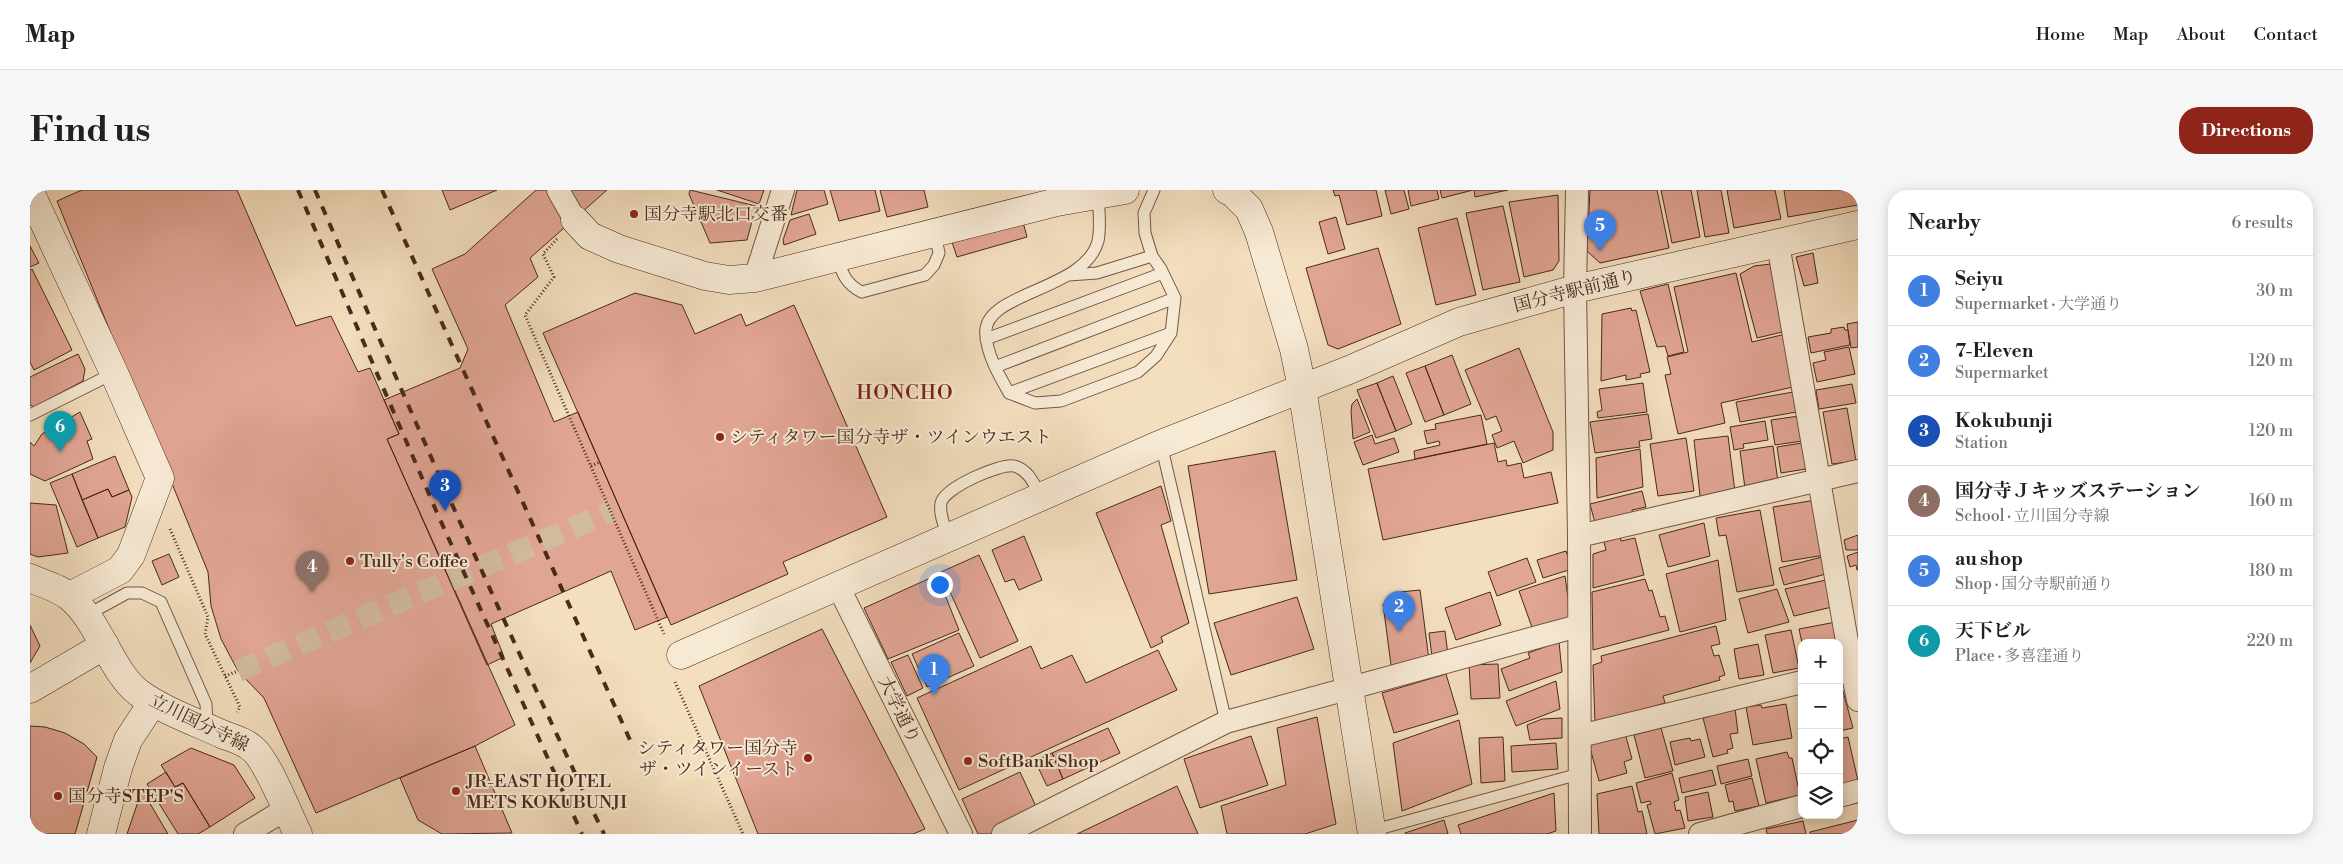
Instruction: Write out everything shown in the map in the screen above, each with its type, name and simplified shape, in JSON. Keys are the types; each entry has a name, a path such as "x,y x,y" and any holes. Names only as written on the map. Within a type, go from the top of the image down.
{"street":[{"path":"558,190 575,220 590,236 618,249 705,276 729,280 755,278 838,259 1057,202 1125,190"},
{"path":"755,278 783,190"},
{"path":"1577,190 1575,289 1579,536 1580,834"},
{"path":"1231,191 1249,209 1259,232 1294,349 1302,388 1350,688 1371,833"},
{"path":"30,578 78,606 120,570 131,556 160,478 114,373 33,206"},
{"name":"国分寺駅前通り","path":"681,655 1160,444 1302,388 1459,322 1575,289 1858,225"},
{"path":"1778,244 1820,480 1846,671 1858,700"},
{"path":"1579,536 1858,471"},
{"name":"大学通り","path":"838,586 961,834"},
{"name":"立川国分寺線","path":"78,606 105,644 128,682 139,692 153,702 247,744 256,752 298,834"},
{"path":"1003,834 1226,722 1578,626"},
{"path":"30,689 105,644"},
{"path":"1580,736 1798,683"},
{"path":"102,834 118,768 128,740 153,702"},
{"path":"1843,795 1858,791"},
{"path":"1700,834 1798,807"},
{"path":"244,834 286,809"}],"lane":[{"path":"1098,194 1098,241 1089,259 1069,275 999,308 989,319 985,335 986,339 995,366 1009,393 1035,403 1061,400 1138,372 1156,356 1171,333 1175,298 1152,256 1145,233 1144,213 1154,190"},
{"path":"838,259 842,273 851,287 862,292 925,275 934,265 939,253 935,234"},
{"path":"1069,275 1097,273 1152,256"},
{"path":"986,339 1163,273"},
{"path":"995,366 1175,298"},
{"path":"1009,393 1171,333"},
{"path":"30,415 114,373"},
{"path":"1160,444 1226,722"},
{"path":"948,537 942,518 941,502 951,489 1003,466 1015,466 1030,475 1041,497"},
{"path":"78,606 127,593 142,593 161,602 206,704 207,727"},
{"path":"1371,833 1579,774"}],"path":[{"path":"575,220 543,254 554,277 526,315 658,621"},
{"path":"591,466 600,462"},
{"path":"170,529 208,618 206,634 240,707 234,718"},
{"path":"681,655 666,662 743,834"},
{"path":"225,676 238,671"}],"building":[{"path":"82,190 237,190 296,326 331,316 358,372 370,368 399,434 387,439 515,725 475,746 316,813 264,698 238,671 221,639 211,606 208,572 57,201"},
{"path":"442,190 497,190 450,210"},
{"path":"536,190 607,190 530,258 538,277 505,305 554,422 578,412 667,617 635,630 611,571 491,624 504,657 487,665 387,439 399,434 384,400 460,368 468,349 432,269 465,254"},
{"path":"690,190 756,206 747,240 710,243 689,194"},
{"path":"717,190 764,190 759,204"},
{"path":"797,190 824,190 828,204 791,215"},
{"path":"830,190 875,190 880,211 839,221"},
{"path":"880,190 924,190 928,207 887,217"},
{"path":"1333,190 1376,190 1382,216 1347,225 1339,195 1335,196"},
{"path":"1385,190 1404,190 1409,209 1391,214"},
{"path":"1408,190 1437,190 1439,199 1411,206"},
{"path":"1440,190 1473,190 1442,198"},
{"path":"1474,190 1508,190 1475,197"},
{"path":"1590,190 1657,190 1669,248 1600,263 1587,251"},
{"path":"1661,190 1691,190 1700,237 1672,243"},
{"path":"1697,190 1721,190 1729,233 1705,237"},
{"path":"1727,190 1775,190 1781,219 1734,228"},
{"path":"1784,190 1855,190 1858,205 1788,217"},
{"path":"1558,195 1559,261 1553,270 1524,277 1509,202"},
{"path":"1503,206 1520,282 1483,290 1466,213"},
{"path":"809,214 816,234 784,245 783,240 790,220"},
{"path":"1336,217 1345,249 1328,254 1319,222"},
{"path":"1457,218 1476,295 1436,305 1418,228"},
{"path":"1023,222 1027,237 957,257 952,242"},
{"path":"30,246 39,263 30,267"},
{"path":"1378,248 1401,324 1338,349 1328,345 1306,268"},
{"path":"1813,253 1818,283 1804,286 1796,257"},
{"path":"1771,264 1791,330 1757,338 1740,274 1754,266"},
{"path":"32,269 72,350 34,370 30,362 30,270"},
{"path":"1736,273 1752,342 1790,333 1802,385 1721,403 1725,423 1678,434 1665,375 1671,374 1667,357 1688,352 1674,287"},
{"path":"1668,284 1684,352 1668,356 1665,346 1657,347 1640,291"},
{"name":"シティタワー国分寺ザ・ツインウエスト","path":"635,293 682,305 695,334 741,314 746,326 794,305 887,517 783,562 788,574 671,625 543,333"},
{"path":"1631,308 1632,311 1636,310 1650,372 1640,374 1641,377 1626,380 1626,375 1601,381 1602,314"},
{"path":"1858,322 1858,347 1851,348 1847,324"},
{"path":"1844,327 1845,330 1848,330 1850,345 1811,353 1808,337 1831,333 1831,329"},
{"path":"1849,347 1855,374 1817,382 1813,363 1826,360 1824,352"},
{"path":"1519,348 1553,432 1553,450 1523,463 1514,441 1497,448 1492,435 1502,431 1496,416 1486,420 1465,370"},
{"path":"78,354 85,369 83,381 34,407 30,405 30,377"},
{"path":"1452,355 1471,404 1444,415 1425,366"},
{"path":"1425,366 1444,415 1425,422 1406,373"},
{"path":"1393,376 1412,424 1396,431 1377,383"},
{"path":"1377,383 1396,431 1376,438 1357,390"},
{"path":"1643,383 1647,412 1598,418 1597,412 1602,410 1599,389"},
{"path":"1852,384 1856,403 1819,409 1816,390"},
{"path":"1799,391 1802,411 1740,422 1736,402"},
{"path":"1357,399 1370,432 1353,439 1351,411 1352,404"},
{"path":"1847,408 1856,461 1832,464 1823,412"},
{"path":"80,412 92,439 87,441 93,459 45,481 30,474 30,442 34,446 42,434"},
{"path":"1648,414 1652,439 1639,441 1640,447 1595,453 1590,422"},
{"path":"1481,415 1487,444 1415,459 1414,451 1440,445 1439,441 1427,444 1424,431 1436,429 1435,424"},
{"path":"1806,415 1809,440 1775,445 1771,420"},
{"path":"1765,421 1768,440 1743,444 1744,448 1734,450 1730,427"},
{"path":"1372,435 1375,444 1394,438 1399,452 1363,465 1354,442"},
{"path":"1728,436 1735,492 1700,496 1694,440"},
{"path":"1686,438 1694,491 1658,496 1650,444"},
{"path":"1808,442 1812,468 1781,473 1777,447"},
{"path":"1494,443 1498,462 1506,460 1507,466 1521,463 1524,478 1551,472 1558,503 1383,540 1368,469"},
{"path":"1773,446 1778,482 1745,488 1740,451"},
{"path":"1640,449 1643,487 1597,498 1596,458"},
{"path":"1275,451 1297,580 1209,594 1188,466"},
{"path":"115,456 129,490 112,497 108,489 82,500 72,474"},
{"path":"72,474 98,538 77,547 50,483"},
{"path":"1161,486 1171,521 1161,525 1189,623 1161,637 1163,642 1151,648 1096,513"},
{"path":"108,489 112,497 129,490 132,497 125,527 98,538 82,500"},
{"path":"1642,491 1646,507 1632,510 1633,516 1595,523 1590,504"},
{"path":"1816,500 1825,555 1782,562 1773,507"},
{"path":"30,503 56,505 68,553 38,557 30,554"},
{"path":"1760,510 1774,585 1737,592 1726,535 1719,536 1716,518"},
{"path":"1704,523 1710,556 1668,567 1659,535"},
{"path":"1858,535 1858,550 1846,550 1844,540"},
{"path":"1024,536 1042,580 1019,590 1014,579 1005,582 992,550"},
{"path":"1620,537 1621,541 1635,538 1644,575 1593,588 1593,554 1606,550 1604,542"},
{"path":"1566,551 1572,569 1543,578 1537,560"},
{"path":"1858,552 1857,570 1856,565 1850,567 1847,556"},
{"path":"169,554 179,577 162,585 152,561"},
{"path":"979,555 1018,641 980,658 941,572"},
{"path":"1822,557 1826,574 1784,585 1779,568"},
{"path":"1527,558 1536,582 1497,596 1488,572"},
{"path":"1718,560 1726,620 1680,632 1666,574"},
{"path":"937,575 959,630 888,659 864,608"},
{"path":"1565,576 1571,620 1534,633 1519,591"},
{"path":"1645,579 1649,591 1652,590 1660,617 1665,616 1669,630 1593,650 1592,592"},
{"path":"1826,580 1832,607 1794,616 1785,589"},
{"path":"1777,589 1789,622 1748,633 1739,599"},
{"path":"1420,590 1429,660 1391,665 1383,604 1401,602 1400,592"},
{"path":"1490,592 1501,625 1456,640 1445,608"},
{"path":"1297,597 1314,649 1231,675 1214,623"},
{"path":"1836,622 1839,639 1801,639 1799,629"},
{"path":"30,625 40,646 30,663"},
{"path":"1716,626 1720,644 1711,646 1714,656 1719,655 1725,675 1719,677 1720,680 1663,696 1665,703 1595,723 1593,665 1602,662 1601,656"},
{"name":"シティタワー国分寺 ザ・ツインイースト","path":"822,629 925,829 913,834 758,834 699,686"},
{"path":"1791,630 1798,668 1773,673 1765,635"},
{"path":"1445,631 1448,655 1432,657 1429,633"},
{"path":"959,633 974,666 927,687 912,654"},
{"path":"1559,642 1562,672 1509,691 1501,669 1530,658 1528,653"},
{"path":"1758,644 1764,675 1739,679 1734,649"},
{"path":"1031,646 1041,669 1072,655 1086,683 1158,650 1177,690 959,790 917,698"},
{"path":"908,655 923,688 907,696 891,662"},
{"path":"1498,664 1500,698 1471,699 1469,665"},
{"path":"1446,674 1458,714 1394,733 1382,693"},
{"path":"1556,681 1560,709 1516,726 1506,701"},
{"path":"1843,691 1853,728 1843,730"},
{"path":"1786,704 1792,738 1753,745 1746,707 1761,705 1762,708"},
{"path":"1735,708 1738,733 1730,734 1733,748 1727,750 1728,753 1713,757 1703,718 1708,717 1708,714"},
{"path":"1317,717 1336,824 1305,834 1227,834 1221,806 1286,785 1277,728"},
{"path":"1562,718 1562,738 1530,740 1527,725 1542,719"},
{"path":"1459,720 1472,784 1402,811 1393,743"},
{"name":"国分寺STEP'S","path":"30,726 45,727 65,733 84,744 97,757 75,834 30,834"},
{"path":"1108,728 1120,753 1063,779 1052,753"},
{"path":"1661,728 1673,771 1645,778 1634,735"},
{"path":"1625,733 1632,759 1624,762 1627,773 1599,781 1589,744"},
{"path":"1251,736 1268,785 1200,808 1184,759"},
{"path":"1503,737 1505,781 1481,783 1479,738"},
{"path":"1848,737 1858,781 1843,785 1843,774 1843,738"},
{"path":"1690,738 1691,741 1700,739 1705,757 1675,765 1670,742"},
{"path":"1556,743 1558,769 1512,772 1511,746"},
{"path":"475,746 512,833 442,834 418,820 400,778"},
{"path":"191,748 234,765 255,798 210,827 183,783 175,787 161,765"},
{"path":"1787,752 1789,758 1792,758 1798,786 1798,795 1766,803 1756,759"},
{"path":"1052,753 1063,779 1047,786 1035,761"},
{"path":"1748,759 1752,776 1721,784 1717,766"},
{"path":"1712,770 1716,785 1682,793 1679,778"},
{"path":"166,772 175,787 183,783 210,827 198,834 178,834 147,784"},
{"path":"1020,772 1039,813 992,834 978,834 962,799"},
{"path":"1672,773 1679,800 1674,802 1676,811 1680,810 1685,828 1655,834 1647,805 1651,804 1650,801 1641,803 1636,783"},
{"path":"1752,778 1759,806 1735,811 1733,801 1729,802 1725,785"},
{"path":"1177,786 1198,834 1077,834"},
{"path":"1632,786 1638,812 1642,811 1647,834 1599,834 1597,794"},
{"path":"142,790 168,834 127,834"},
{"path":"1708,792 1713,817 1688,821 1685,797"},
{"path":"1554,793 1556,831 1547,834 1461,834 1458,825"},
{"path":"1444,820 1448,834 1405,834 1405,833"},
{"path":"1858,820 1858,834 1810,834 1810,832"},
{"path":"1803,821 1806,834 1767,834 1766,829"}],"tunnel":[{"path":"238,671 612,511"}],"railway":[{"path":"298,190 438,515 582,834"},
{"path":"315,190 492,594 604,834"},
{"path":"382,190 630,740"}],"place":[{"name":"国分寺駅北口交番","path":"634,214"},
{"name":"au shop","path":"1600,251"},
{"name":"シティタワー国分寺ザ・ツインウエスト","path":"720,437"},
{"name":"天下ビル","path":"60,452"},
{"name":"Kokubunji","path":"445,511"},
{"name":"Tully's Coffee","path":"350,561"},
{"name":"国分寺Ｊキッズステーション","path":"312,592"},
{"name":"7-Eleven","path":"1399,632"},
{"name":"Seiyu","path":"934,695"},
{"name":"シティタワー国分寺 ザ・ツインイースト","path":"808,758"},
{"name":"SoftBank Shop","path":"968,761"},
{"name":"JR-EAST HOTEL METS KOKUBUNJI","path":"456,791"},
{"name":"国分寺STEP'S","path":"58,796"}],"district":[{"name":"HONCHO","path":"905,393"}]}
